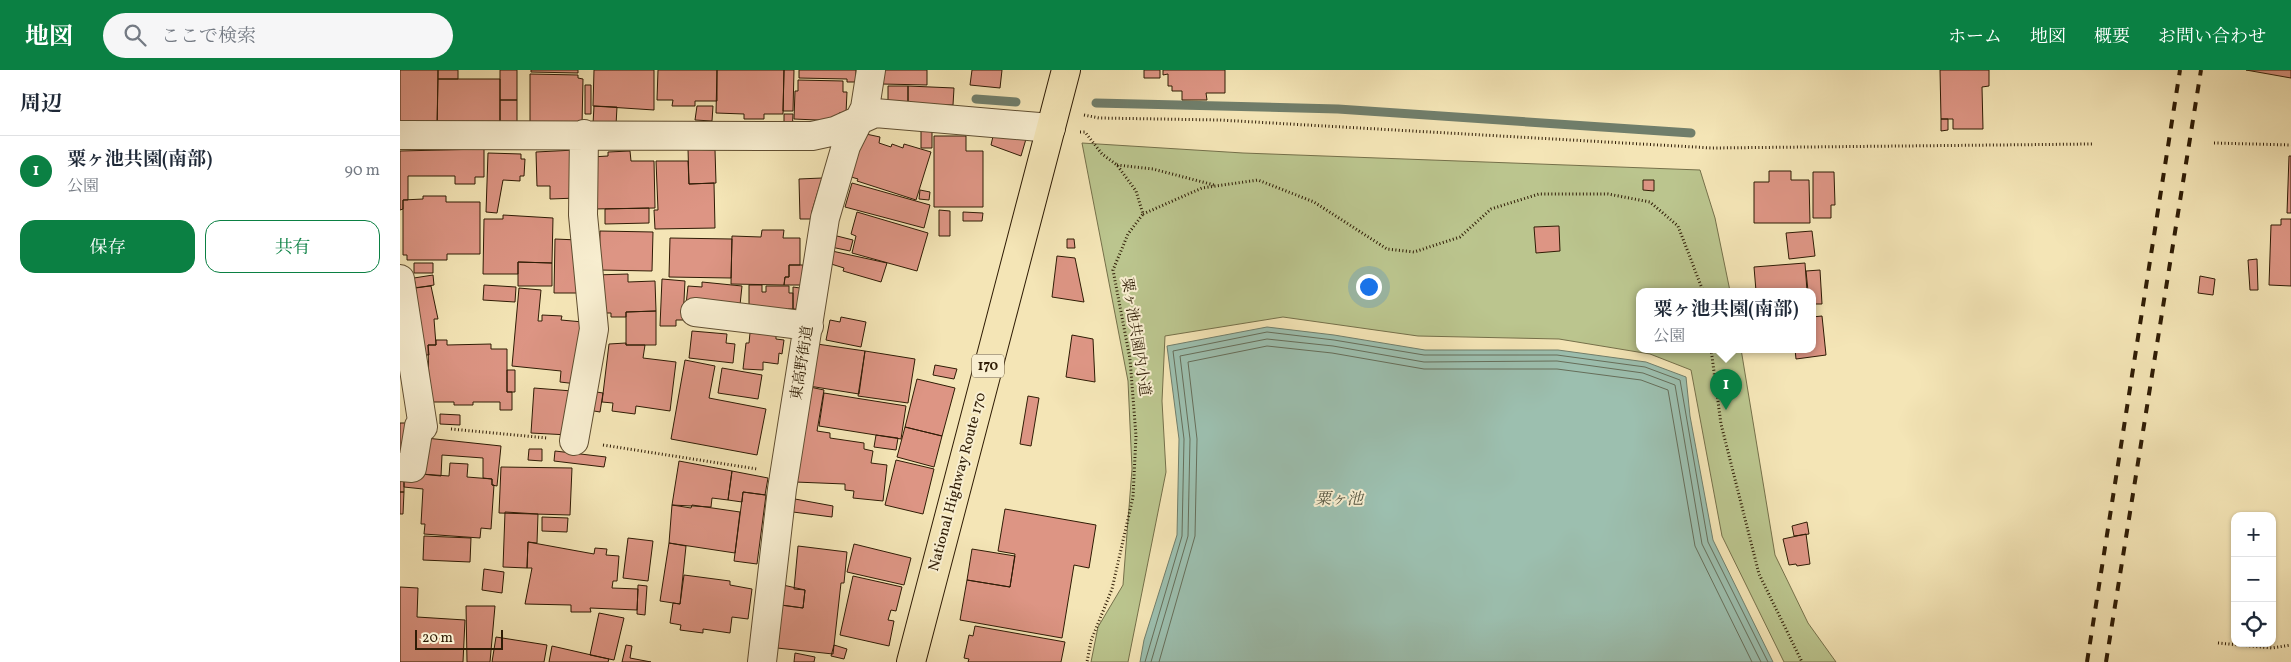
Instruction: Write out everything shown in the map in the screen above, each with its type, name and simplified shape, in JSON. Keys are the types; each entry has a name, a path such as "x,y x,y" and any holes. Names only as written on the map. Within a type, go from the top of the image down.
{"highway":[{"name":"National Highway Route 170","path":"911,662 1066,70"}],"street":[{"name":"東高野街道","path":"762,662 782,489 826,218 846,146 865,108 871,70"},
{"path":"400,135 812,136 835,131 875,113 1053,119"},
{"path":"574,441 594,329 583,215 584,134"},
{"path":"400,279 423,427 419,426 412,468 400,467"},
{"path":"695,312 809,326"}],"path":[{"path":"1053,119 1219,120 1712,148 2092,144"},
{"path":"1053,119 1085,132 1102,154 1117,165 1136,191 1143,214 1202,188 1258,180 1314,202 1387,249 1414,252 1460,237 1491,210 1539,194 1608,194 1650,202 1678,226 1702,288"},
{"path":"2214,143 2291,145"},
{"path":"1117,165 1153,169 1217,186"},
{"name":"粟ヶ池共園内小道","path":"1087,662 1091,641 1112,588 1133,497 1136,436 1130,359 1113,270 1128,234 1143,214"},
{"path":"1712,353 1721,424 1759,574 1802,662"},
{"path":"2218,643 2272,648 2291,644"}],"green space":[{"path":"1082,143 1243,153 1700,170 1715,218 1729,288 1636,288 1636,352 1559,339 1418,336 1283,317 1165,336 1162,401 1166,472 1128,662 1091,662 1098,627 1123,585 1132,469 1128,381"},
{"path":"1644,353 1742,353 1775,555 1808,623 1836,662 1784,662 1722,536 1691,370"}],"water":[{"name":"粟ヶ池","path":"1267,327 1334,335 1425,350 1558,350 1646,362 1686,377 1690,416 1713,540 1773,662 1140,662 1144,640 1177,535 1179,439 1167,346"}],"building":[{"path":"400,70 438,70 437,130 400,127"},
{"path":"438,70 458,70 458,79 438,79"},
{"path":"500,70 517,70 517,100 500,100"},
{"path":"531,70 578,70 578,73 531,72"},
{"path":"594,70 654,70 654,110 593,106"},
{"path":"658,70 717,70 717,101 695,101 695,106 672,106 673,100 657,100"},
{"path":"717,70 784,70 783,114 764,114 764,119 744,119 744,114 716,113"},
{"path":"784,70 794,70 793,111 783,111"},
{"path":"799,70 856,70 856,82 847,82 847,79 799,78"},
{"path":"883,70 927,70 927,85 882,84"},
{"path":"972,70 1002,70 1000,88 970,85"},
{"path":"1144,70 1160,70 1160,78 1144,78"},
{"path":"1163,70 1225,70 1225,93 1206,93 1207,100 1182,100 1182,91 1172,91 1172,86 1168,86 1168,74 1163,75"},
{"path":"1940,70 1989,70 1989,86 1982,87 1983,129 1953,129 1953,119 1941,119"},
{"path":"2246,70 2291,70 2291,78"},
{"path":"530,74 578,75 578,78 583,79 582,125 530,124"},
{"path":"438,79 500,79 500,130 437,130"},
{"path":"798,80 843,81 843,92 847,92 846,113 839,113 839,121 794,119 795,91 798,91"},
{"path":"585,85 591,85 591,114 585,114"},
{"path":"888,86 908,86 908,105 888,104"},
{"path":"908,86 954,88 953,105 908,105"},
{"path":"500,100 517,100 517,134 500,134"},
{"path":"594,106 617,107 616,125 593,124"},
{"path":"697,106 713,106 712,121 695,120"},
{"path":"784,114 793,114 792,135 784,134"},
{"path":"1941,119 1948,119 1948,130 1941,131"},
{"path":"921,129 932,129 932,148 921,148"},
{"path":"994,132 1026,139 1021,156 991,145"},
{"path":"866,134 880,137 879,143 891,147 892,144 903,148 904,144 931,152 916,200 857,181 858,179 848,176 860,138"},
{"path":"934,136 966,136 966,151 983,151 983,207 934,207"},
{"path":"484,149 484,177 475,177 475,184 455,184 455,176 408,176 408,200 403,200 403,209 400,210 400,151"},
{"path":"688,149 715,150 716,183 689,184"},
{"path":"575,150 577,198 550,199 550,186 537,186 536,152"},
{"path":"630,151 631,161 654,161 655,208 592,209 591,157 608,156 608,152"},
{"path":"488,153 521,154 521,159 525,159 524,176 520,176 520,181 503,180 497,213 486,212"},
{"path":"2289,156 2291,156 2291,213 2287,213"},
{"path":"656,161 688,161 689,184 714,183 715,228 655,229 654,210 658,210"},
{"path":"1769,171 1791,171 1791,180 1809,180 1810,223 1754,223 1754,182 1769,182"},
{"path":"1813,172 1834,172 1835,205 1831,205 1831,218 1813,218"},
{"path":"822,178 812,211 812,219 800,219 799,179"},
{"path":"1643,180 1654,180 1654,191 1643,190"},
{"path":"852,183 930,205 924,228 845,207"},
{"path":"920,190 930,192 929,200 919,199"},
{"path":"423,196 446,196 446,202 480,202 480,254 447,254 447,260 407,260 407,255 403,255 403,200 423,199"},
{"path":"649,208 649,223 605,224 605,209"},
{"path":"939,210 950,211 950,236 939,236"},
{"path":"857,212 928,233 917,271 852,253 856,236 851,234"},
{"path":"963,212 983,213 982,221 963,221"},
{"path":"503,215 553,218 552,263 518,262 518,274 483,274 484,219 503,219"},
{"path":"2281,219 2291,219 2291,286 2269,285 2271,225 2281,225"},
{"path":"1559,226 1560,251 1536,253 1534,227"},
{"path":"762,230 784,230 783,238 800,238 800,265 789,265 789,277 785,277 784,285 731,284 732,236 761,237"},
{"path":"600,231 653,232 652,271 599,270"},
{"path":"1812,231 1815,256 1789,259 1786,233"},
{"path":"833,235 853,240 850,251 831,247"},
{"path":"670,238 732,239 731,278 669,277"},
{"path":"555,239 578,240 579,293 554,293"},
{"path":"1067,239 1074,239 1075,248 1067,248"},
{"path":"832,251 887,263 881,282 843,271 844,268 828,263"},
{"path":"1057,256 1075,258 1084,302 1052,297"},
{"path":"2257,259 2258,290 2250,290 2248,260"},
{"path":"518,262 552,263 552,286 518,286"},
{"path":"414,263 433,263 433,273 414,273"},
{"path":"1805,263 1807,288 1756,288 1754,267"},
{"path":"789,265 803,265 802,285 784,285 785,277 789,277"},
{"path":"1820,270 1822,304 1816,304 1816,288 1808,288 1806,271"},
{"path":"628,274 628,282 655,281 656,311 626,312 626,317 611,317 611,313 596,313 595,275"},
{"path":"433,275 434,285 416,288 414,278"},
{"path":"2200,276 2215,279 2213,295 2198,293"},
{"path":"662,279 685,281 683,320 676,320 676,326 660,326"},
{"path":"702,282 742,286 740,305 686,305 688,286 702,287"},
{"path":"484,285 516,287 515,302 483,300"},
{"path":"749,285 762,285 762,292 766,292 766,286 789,286 789,293 793,293 793,309 788,309 788,313 749,312"},
{"path":"431,286 438,319 434,319 436,345 428,345 429,355 414,354 403,289"},
{"path":"793,287 800,288 798,309 793,309"},
{"path":"519,288 541,290 538,321 542,321 542,315 562,316 561,320 583,322 577,384 560,382 561,371 512,366"},
{"path":"656,311 656,345 626,345 626,312"},
{"path":"1822,316 1826,355 1796,359 1795,353 1816,353 1816,317"},
{"path":"841,317 866,322 861,347 826,340 830,320 840,322"},
{"path":"692,331 727,334 726,343 735,344 733,363 689,358"},
{"path":"750,333 776,335 776,339 784,340 782,354 779,353 778,364 763,362 763,370 743,369 746,343 749,343"},
{"path":"1072,335 1093,339 1095,382 1066,377"},
{"path":"436,340 447,340 447,345 491,344 491,349 507,349 507,392 512,392 512,410 500,410 500,402 473,402 473,405 454,405 454,402 431,402 428,345 436,345"},
{"path":"626,343 626,345 645,345 643,358 676,362 670,411 636,406 635,414 612,411 613,403 602,402 609,344"},
{"path":"817,344 865,351 859,394 809,386"},
{"path":"865,351 915,359 908,403 858,396"},
{"path":"685,360 715,366 709,398 766,409 757,455 671,439"},
{"path":"935,365 957,369 954,379 933,375"},
{"path":"722,368 762,375 758,399 718,393"},
{"path":"507,370 515,370 515,392 507,392"},
{"path":"917,379 955,388 942,436 905,427"},
{"path":"810,387 824,390 817,431 830,433 830,438 864,443 864,449 873,451 871,463 887,465 883,501 853,498 854,491 845,490 845,484 795,482"},
{"path":"534,388 572,391 569,435 531,433"},
{"path":"590,391 603,393 600,412 588,410"},
{"path":"824,393 906,406 901,439 819,426"},
{"path":"1028,396 1039,398 1031,446 1020,444"},
{"path":"440,414 460,415 460,425 440,424"},
{"path":"400,423 410,423 400,457"},
{"path":"905,427 942,436 934,467 897,457"},
{"path":"876,435 898,438 896,450 874,447"},
{"path":"426,438 501,446 497,486 492,485 492,479 483,478 483,458 442,455 441,476 421,474"},
{"path":"529,449 542,449 542,461 528,460"},
{"path":"555,451 606,457 604,467 554,461"},
{"path":"896,460 934,469 923,514 885,505"},
{"path":"679,461 732,471 728,500 712,498 711,507 672,505"},
{"path":"450,463 468,464 467,477 492,479 492,485 494,485 491,529 481,528 480,538 424,534 425,524 421,524 423,489 404,487 404,478 420,479 421,474 449,476"},
{"path":"501,467 572,468 570,515 499,513"},
{"path":"732,471 768,478 765,495 743,492 742,502 728,500"},
{"path":"400,478 404,478 404,492 400,492"},
{"path":"400,492 404,492 403,514 400,514"},
{"path":"743,492 766,495 757,564 734,561"},
{"path":"795,499 833,506 832,517 793,512"},
{"path":"672,505 691,508 692,505 740,512 735,553 669,543"},
{"path":"1005,509 1096,525 1089,568 1074,565 1062,638 960,620 967,580 1010,587 1015,554 998,551"},
{"path":"505,512 538,514 537,543 528,542 527,568 503,567"},
{"path":"542,517 568,518 567,532 542,531"},
{"path":"1807,522 1809,534 1794,536 1792,526"},
{"path":"1806,534 1810,564 1789,565 1783,539"},
{"path":"424,536 471,538 470,562 423,560"},
{"path":"628,538 653,541 648,581 623,578"},
{"path":"528,542 594,554 595,548 607,549 606,555 619,556 617,581 613,581 612,588 638,589 637,610 590,608 591,612 571,612 571,605 525,604 532,568 527,568"},
{"path":"669,543 686,546 680,604 660,601"},
{"path":"854,544 911,558 904,585 847,572"},
{"path":"798,546 847,552 844,583 841,583 833,654 777,648 781,605 803,608 805,590 794,589"},
{"path":"972,549 1015,556 1010,587 967,580"},
{"path":"484,569 504,572 502,593 482,590"},
{"path":"684,575 730,581 730,585 752,589 748,619 732,617 730,633 703,629 703,633 680,630 681,625 670,623 673,603 680,604"},
{"path":"853,576 902,587 896,611 891,610 888,620 894,621 889,646 840,635"},
{"path":"638,585 647,586 645,615 637,614"},
{"path":"783,585 805,590 803,608 781,605"},
{"path":"400,587 418,588 417,617 465,620 463,662 400,662"},
{"path":"466,606 495,606 490,662 467,662"},
{"path":"599,613 624,618 614,660 590,655"},
{"path":"975,626 1065,642 1061,662 968,662 969,659 964,658 969,635 973,636"},
{"path":"496,637 547,645 544,662 492,662"},
{"path":"626,645 632,646 630,658 651,662 622,662"},
{"path":"834,645 847,649 844,659 831,656"},
{"path":"552,646 609,659 608,662 549,662"},
{"path":"795,653 815,657 814,662 794,662"}],"waterway":[{"path":"976,99 1016,102"},
{"path":"1096,103 1338,109 1691,133"}],"railway":[{"path":"2087,662 2180,70"},
{"path":"2106,662 2201,70"}],"place":[{"name":"粟ヶ池共園(南部)","path":"1726,410"}]}
